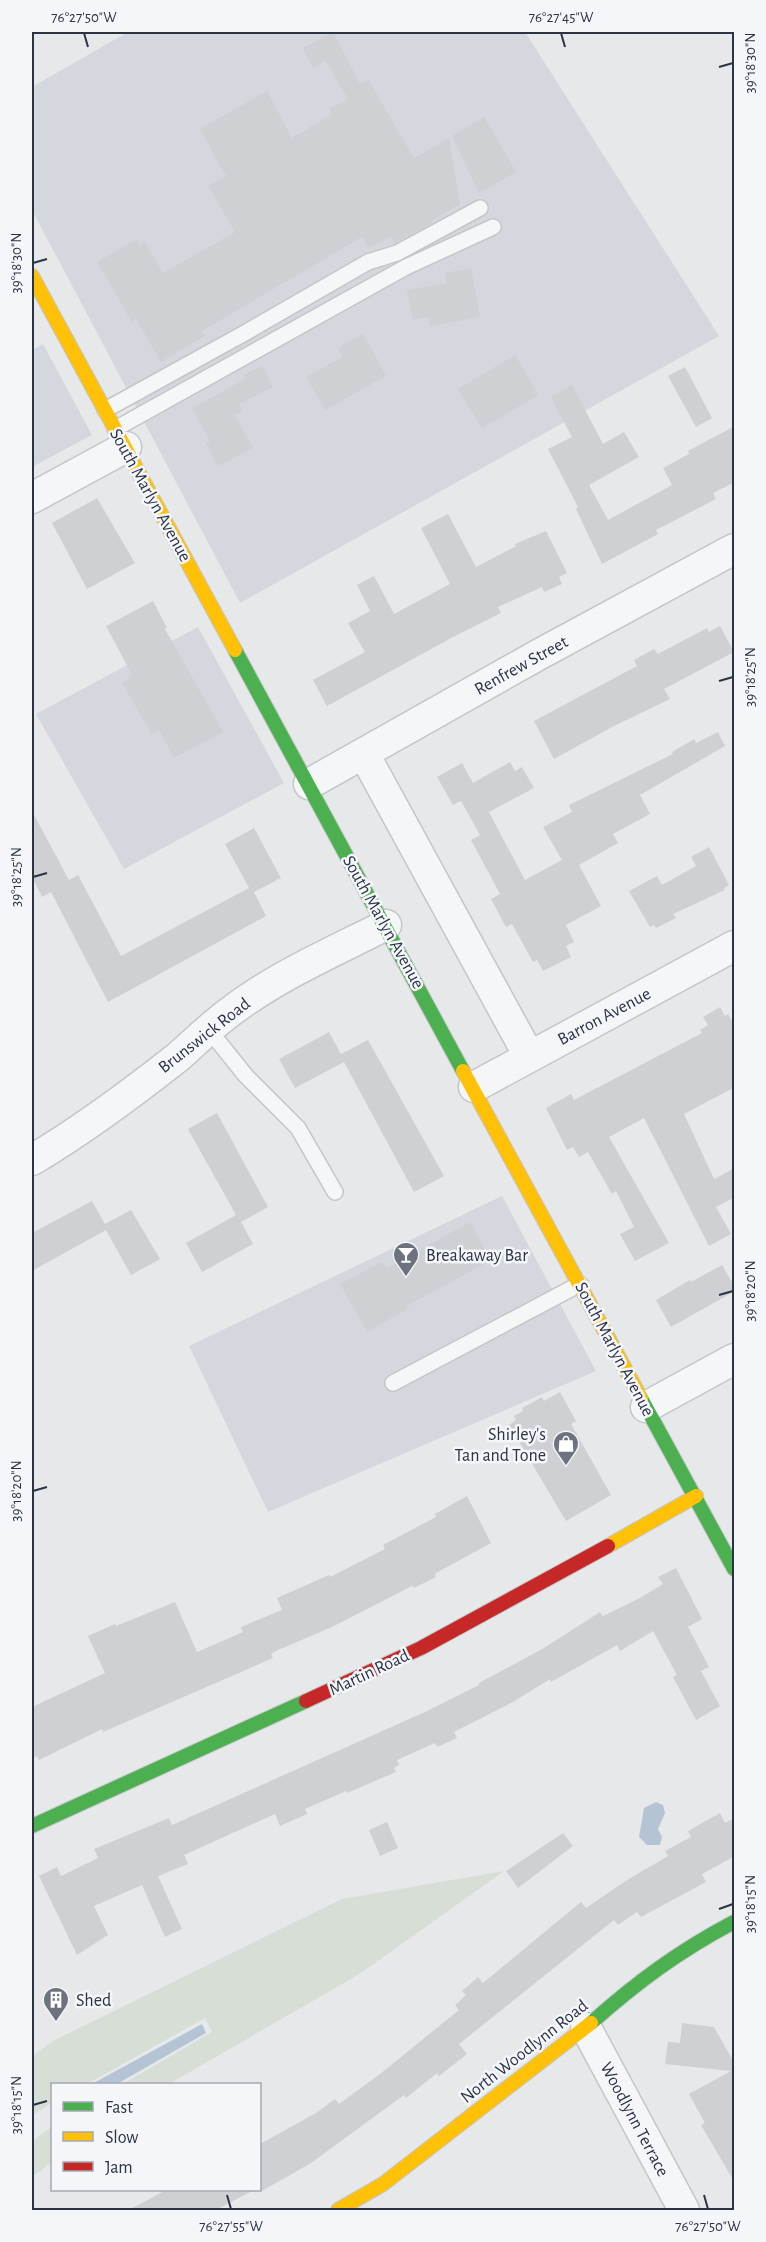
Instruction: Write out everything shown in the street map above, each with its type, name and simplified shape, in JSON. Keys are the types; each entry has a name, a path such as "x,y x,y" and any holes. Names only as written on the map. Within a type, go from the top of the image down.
{"street":[{"name":"South Marlyn Avenue","path":"32,276 735,1569"},
{"path":"32,498 120,438"},
{"name":"Renfrew Street","path":"309,784 431,714 735,549"},
{"path":"364,754 529,1056"},
{"name":"Brunswick Road","path":"32,1160 101,1116 229,1012 294,970 386,924"},
{"name":"Barron Avenue","path":"474,1087 735,945"},
{"path":"646,1407 735,1359"},
{"name":"Martin Road","path":"32,1826 421,1648 696,1496"},
{"name":"North Woodlynn Road","path":"338,2211 383,2184 586,2028 633,1986 694,1943 735,1922"},
{"name":"Woodlynn Terrace","path":"586,2028 684,2211"}],"lane":[{"path":"105,410 368,262 397,253 480,208"},
{"path":"120,438 406,267 493,227"},
{"path":"209,1030 246,1076 276,1109 298,1128 335,1192"},
{"path":"393,1383 580,1284"}],"shaded area":[{"path":"128,32 525,32 719,336 240,603 32,210 32,87"},
{"path":"43,344 92,435 32,467 32,350"},
{"path":"198,627 284,783 124,869 36,714"},
{"path":"502,1196 596,1371 268,1512 189,1346"},
{"path":"504,1871 361,1973 171,2083 125,2083 212,2032 205,2018 89,2083 51,2083 51,2104 32,2115 32,2056 55,2040 342,1899"},
{"path":"51,2128 51,2163 32,2177 32,2141"}],"water":[{"path":"656,1802 663,1805 665,1813 658,1829 662,1837 660,1845 647,1845 639,1837 644,1808"},
{"path":"202,2024 206,2033 119,2083 94,2083"}],"building":[{"path":"333,32 360,84 368,79 414,158 449,138 460,204 431,221 432,223 394,243 391,237 368,248 362,237 202,331 205,336 161,362 136,319 132,322 97,262 137,239 140,246 145,242 163,273 235,232 208,186 226,176 200,129 267,91 292,138 332,114 329,109 348,99 326,61 313,68 303,48"},
{"path":"484,117 516,172 479,193 452,136"},
{"path":"471,268 480,317 430,326 428,317 413,320 407,290 447,283 445,273"},
{"path":"363,334 386,376 325,410 306,377 342,357 338,348"},
{"path":"515,355 539,395 482,428 458,389"},
{"path":"262,366 273,387 239,404 243,411 235,415 253,448 218,466 206,443 210,441 192,408 245,379 243,375"},
{"path":"685,367 712,418 696,427 668,376"},
{"path":"572,385 603,444 624,432 639,457 589,485 608,520 672,485 663,468 689,454 688,451 735,426 735,482 713,493 716,499 656,530 658,534 602,564 576,509 578,507 548,449 572,437 551,397"},
{"path":"97,498 135,563 87,589 52,523"},
{"path":"448,514 476,567 516,546 515,544 546,531 567,573 559,577 562,584 544,592 542,587 498,607 501,613 327,706 313,680 365,652 348,623 370,611 357,585 374,576 394,614 450,584 421,528"},
{"path":"153,601 167,628 165,629 223,732 174,758 159,730 152,734 122,683 132,675 106,626"},
{"path":"720,626 734,652 664,689 670,699 554,759 534,721 637,666 634,660 654,649 658,654 707,628 709,632"},
{"path":"718,732 725,746 640,795 650,814 613,834 618,843 579,865 601,906 566,925 574,942 566,946 571,957 543,971 537,960 533,962 512,924 506,927 491,899 500,894 471,840 480,835 461,801 453,805 437,777 462,763 473,783 510,762 515,771 522,767 534,788 489,812 525,880 562,860 543,827 572,812 569,805 673,754 672,752 694,739 696,743"},
{"path":"32,811 69,880 78,875 121,956 249,888 225,844 254,828 281,878 254,892 266,916 108,1002 51,892 42,897 32,877"},
{"path":"709,847 729,885 724,888 725,890 673,914 676,918 656,928 654,925 650,927 629,891 657,876 662,885 696,866 691,857"},
{"path":"720,1007 725,1016 728,1014 735,1026 735,1087 684,1114 714,1179 735,1168 735,1197 716,1207 731,1234 709,1246 644,1118 609,1137 669,1243 635,1261 620,1234 634,1227 616,1191 612,1194 588,1152 579,1157 573,1147 567,1150 546,1108 571,1094 574,1100 702,1033 700,1030 708,1025 703,1017"},
{"path":"329,1032 341,1054 368,1040 444,1176 414,1192 344,1062 295,1088 279,1059"},
{"path":"217,1113 268,1207 241,1222 253,1244 202,1272 186,1243 236,1215 188,1129"},
{"path":"92,1201 105,1224 131,1210 160,1259 131,1275 106,1230 32,1271 32,1233"},
{"name":"Breakaway Bar","path":"470,1222 491,1260 407,1306 408,1309 367,1332 340,1284 382,1262 386,1269"},
{"path":"722,1265 735,1291 671,1327 656,1300"},
{"path":"560,1392 576,1421 571,1424 611,1495 566,1521 509,1425 516,1420 514,1416 523,1411 522,1408 542,1397 544,1401"},
{"path":"467,1496 491,1543 438,1572 435,1574 436,1577 414,1588 412,1586 332,1627 276,1651 271,1654 273,1658 103,1732 102,1729 39,1760 37,1756 32,1759 32,1707 105,1673 88,1636 175,1602 197,1652 243,1632 241,1627 282,1610 277,1598 329,1575 330,1577 385,1549 383,1545 436,1517 435,1514"},
{"path":"676,1568 702,1619 688,1627 709,1667 701,1671 720,1706 696,1720 673,1677 677,1675 653,1631 620,1651 617,1645 551,1682 550,1679 513,1702 454,1732 457,1738 437,1747 435,1743 397,1760 399,1765 394,1768 396,1772 305,1809 307,1814 280,1826 275,1814 184,1855 188,1864 158,1876 182,1929 165,1937 142,1885 94,1906 108,1935 77,1955 39,1876 57,1867 61,1876 98,1858 94,1849 169,1818 172,1825 425,1712 544,1648 600,1612 603,1616 640,1598 663,1584 658,1577"},
{"path":"720,1813 725,1823 735,1818 735,1856 702,1874 706,1882 641,1917 637,1912 618,1925 614,1920 459,2044 467,2054 439,2076 437,2073 406,2098 404,2095 311,2163 260,2192 261,2143 316,2113 335,2099 339,2104 380,2074 459,2010 455,2005 466,1995 462,1991 478,1977 483,1983 581,1902 586,1908 668,1856 665,1851 691,1837 688,1831"},
{"path":"387,1822 398,1848 380,1856 369,1830"},
{"path":"563,1833 573,1846 518,1888 506,1871"},
{"path":"682,2023 714,2027 735,2064 735,2183 701,2125 705,2123 689,2094 731,2071 665,2064 668,2042 680,2043"},
{"path":"164,2191 252,2191 214,2211 127,2211"}],"traffic: fast":[{"path":"235,650 463,1071"},
{"path":"641,1398 734,1569"},
{"path":"32,1826 306,1701"},
{"path":"591,2023 659,1968 734,1922"}],"traffic: slow":[{"path":"32,276 235,650"},
{"path":"463,1071 641,1398"},
{"path":"608,1546 696,1496"},
{"path":"338,2210 383,2184 591,2023"}],"traffic: jam":[{"path":"306,1701 421,1648 608,1546"}],"place":[{"name":"Breakaway Bar","path":"406,1278"},
{"name":"Shirley's Tan and Tone","path":"566,1467"},
{"name":"Shed","path":"56,2023"}]}
